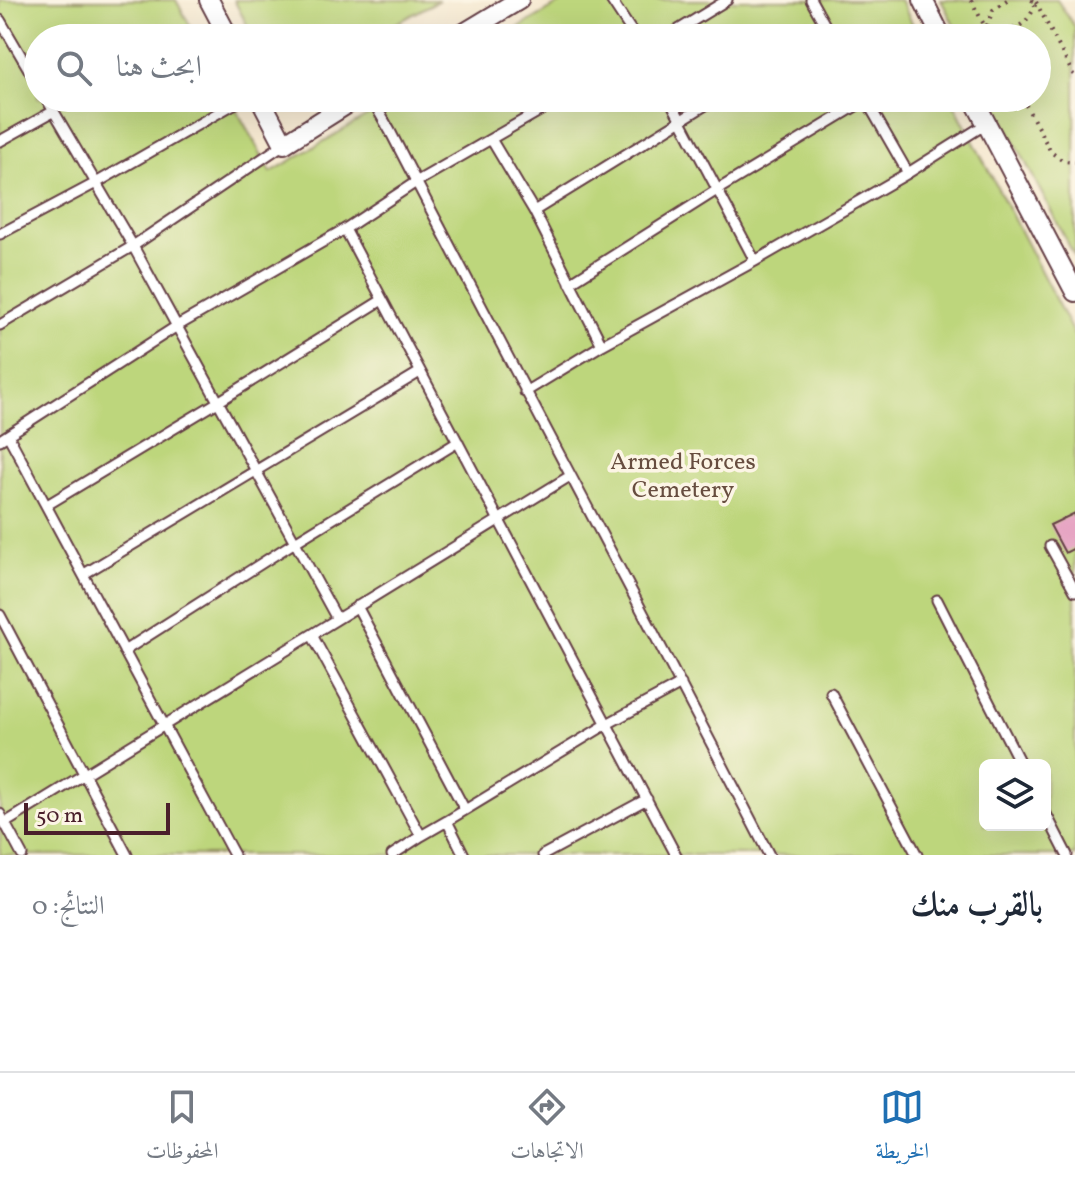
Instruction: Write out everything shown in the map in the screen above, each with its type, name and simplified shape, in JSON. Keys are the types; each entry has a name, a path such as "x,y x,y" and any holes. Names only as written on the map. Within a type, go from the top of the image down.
{"street":[{"path":"209,0 222,24"},
{"path":"479,24 519,0"},
{"path":"923,0 935,24"},
{"path":"267,112 284,144 335,112"},
{"path":"980,112 1075,292"}],"lane":[{"path":"611,0 627,24"},
{"path":"688,24 727,0"},
{"path":"811,0 822,24"},
{"path":"0,20 24,61"},
{"path":"0,141 52,112"},
{"path":"55,112 133,246 337,619"},
{"path":"0,234 220,112"},
{"path":"378,112 769,855"},
{"path":"234,855 47,505 4,437 177,326 538,112"},
{"path":"676,112 755,261"},
{"path":"534,211 692,112"},
{"path":"570,283 845,112"},
{"path":"873,112 908,173"},
{"path":"525,392 602,345 908,173 986,124"},
{"path":"491,139 534,211 602,345"},
{"path":"0,325 133,246 284,144"},
{"path":"345,229 676,855"},
{"path":"47,505 382,300"},
{"path":"84,574 420,372"},
{"path":"124,651 458,442"},
{"path":"22,855 2,818 84,775 570,476"},
{"path":"1050,546 1075,591"},
{"path":"937,600 1018,759"},
{"path":"357,606 465,810"},
{"path":"0,615 127,855"},
{"path":"312,635 421,836"},
{"path":"392,855 607,724 681,684"},
{"path":"831,693 917,855"},
{"path":"543,855 647,799"},
{"path":"447,821 464,855"},
{"path":"1051,824 1067,855"}],"path":[{"path":"971,0 984,24"},
{"path":"988,24 993,10 1007,0"},
{"path":"1024,24 1029,19 1034,1"},
{"path":"1034,1 1046,24"},
{"path":"1051,33 1075,78"},
{"path":"1030,112 1051,152 1063,161 1075,162"}],"green space":[{"name":"Armed Forces Cemetery","path":"0,0 176,0 189,24 24,24 24,112 238,112 271,172 374,112 958,112 1075,337 1075,855 0,855"},
{"path":"234,0 439,0 395,24 247,24"},
{"path":"566,0 900,0 913,24 525,24"},
{"path":"941,0 1057,0 1075,27 1075,257 999,112 1051,112 1051,24 954,24"}],"building":[{"path":"1075,513 1075,548 1065,553 1050,525"}]}
